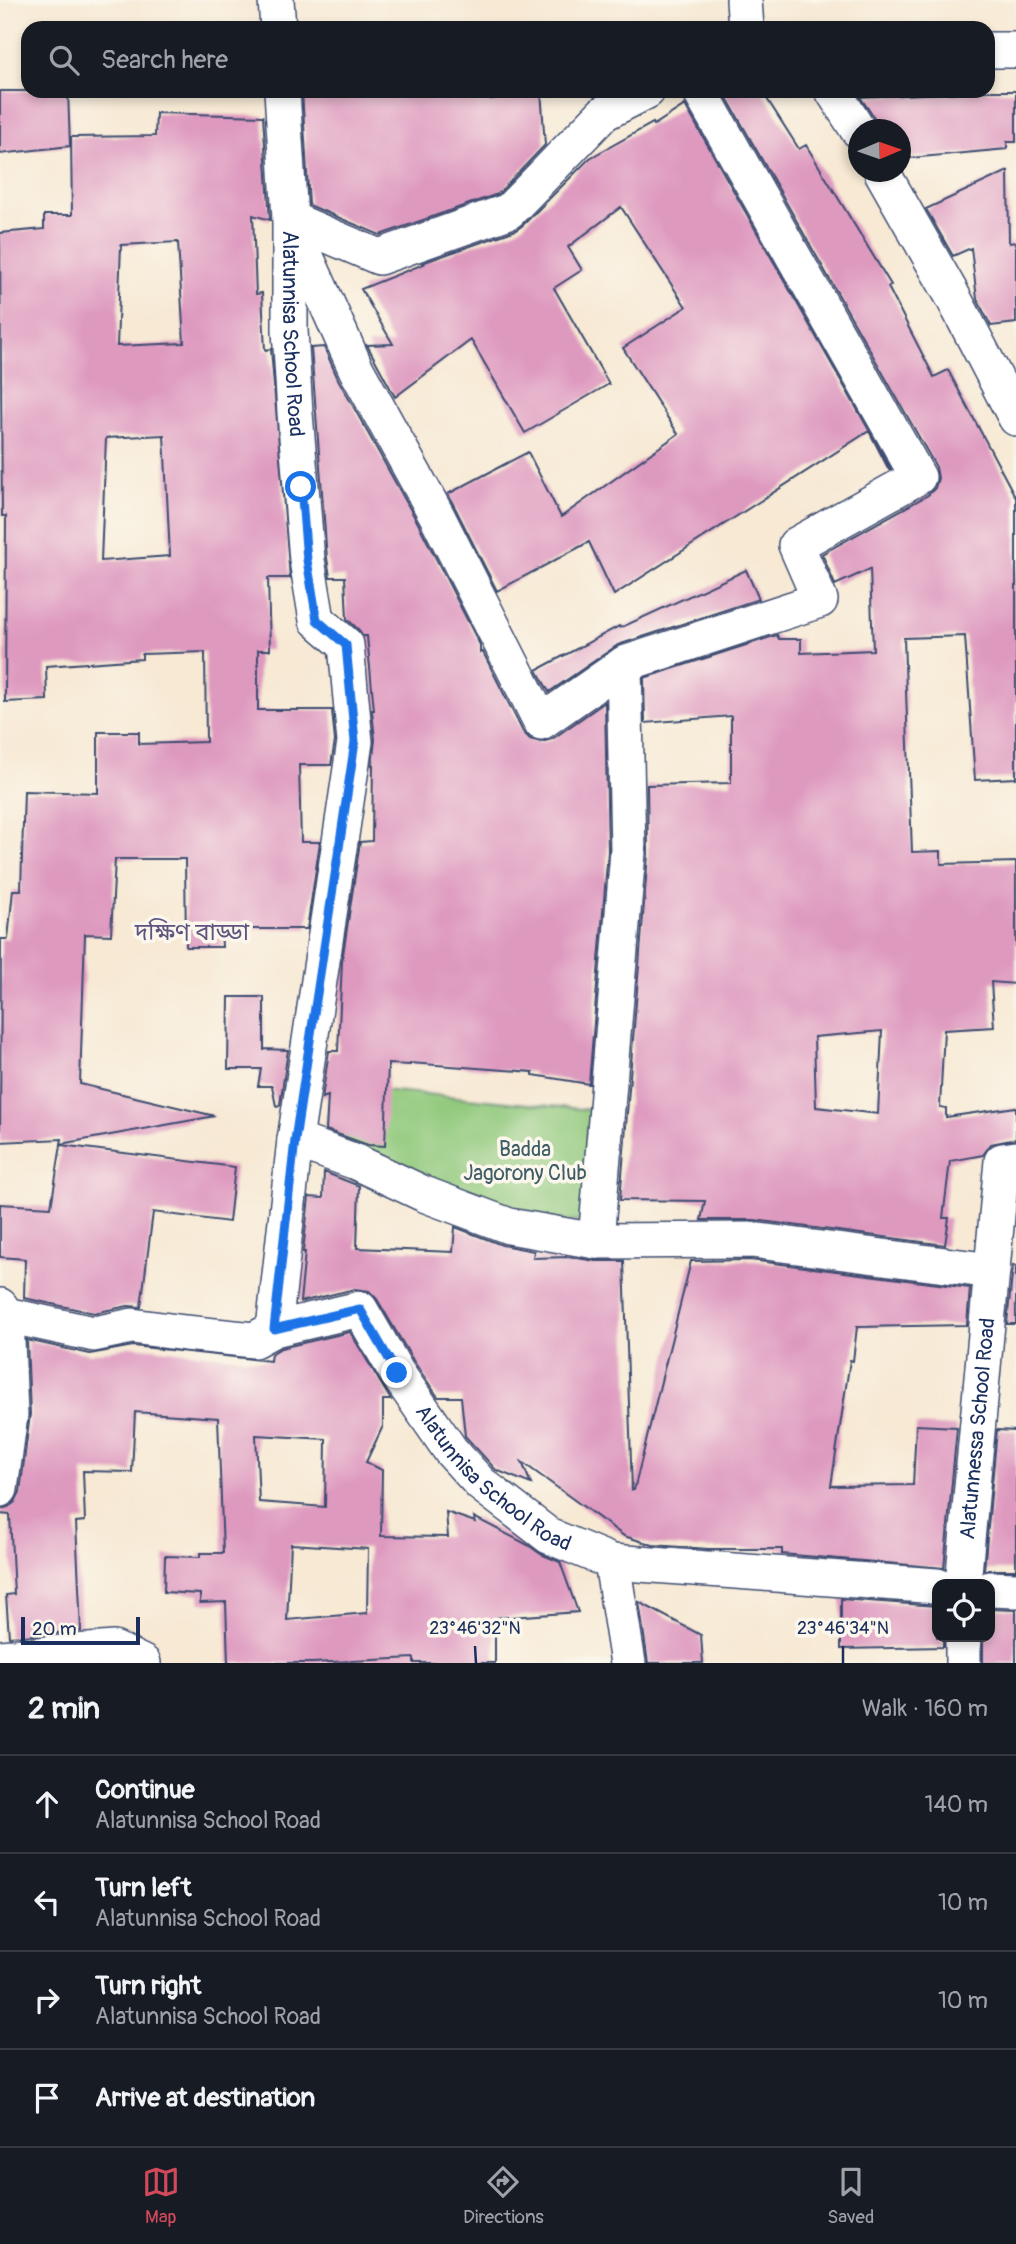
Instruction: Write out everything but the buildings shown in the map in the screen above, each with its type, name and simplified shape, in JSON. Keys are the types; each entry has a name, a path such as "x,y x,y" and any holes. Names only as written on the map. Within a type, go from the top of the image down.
{"street":[{"path":"276,0 278,21"},
{"path":"744,0 746,21"},
{"path":"995,50 1016,50"},
{"name":"Alatunnisa School Road","path":"282,98 290,219 291,343 307,560 317,620 346,645 355,742 295,1140 274,1329 360,1309 397,1373 443,1440 481,1484 549,1536 612,1562 932,1586"},
{"path":"290,219 380,257 509,211 604,113 633,98"},
{"path":"290,219 356,369 438,516 541,722 624,664 820,600 796,545 918,477 703,98"},
{"path":"838,98 852,119"},
{"path":"888,182 952,295 1016,418"},
{"path":"596,1241 628,852 624,664"},
{"path":"295,1140 356,1162 424,1194 509,1226 596,1241 751,1240 992,1270"},
{"name":"Alatunnessa School Road","path":"963,1579 1002,1161 1016,1159"},
{"path":"0,1489 10,1415 3,1310 94,1334 132,1325 185,1334 254,1339 274,1329"},
{"path":"612,1562 628,1663"},
{"path":"995,1589 1016,1590"},
{"path":"963,1642 963,1663"},
{"path":"0,1658 114,1649 143,1663"}],"green space":[{"name":"Badda Jagorony Club","path":"331,1085 591,1110 583,1222 514,1218 324,1148"}],"district":[{"name":"দক্ষিণ বাড্ডা","path":"192,932"}],"route":[{"path":"301,487 307,560 317,620 346,645 355,742 295,1140 274,1329 360,1309 397,1373"}]}
